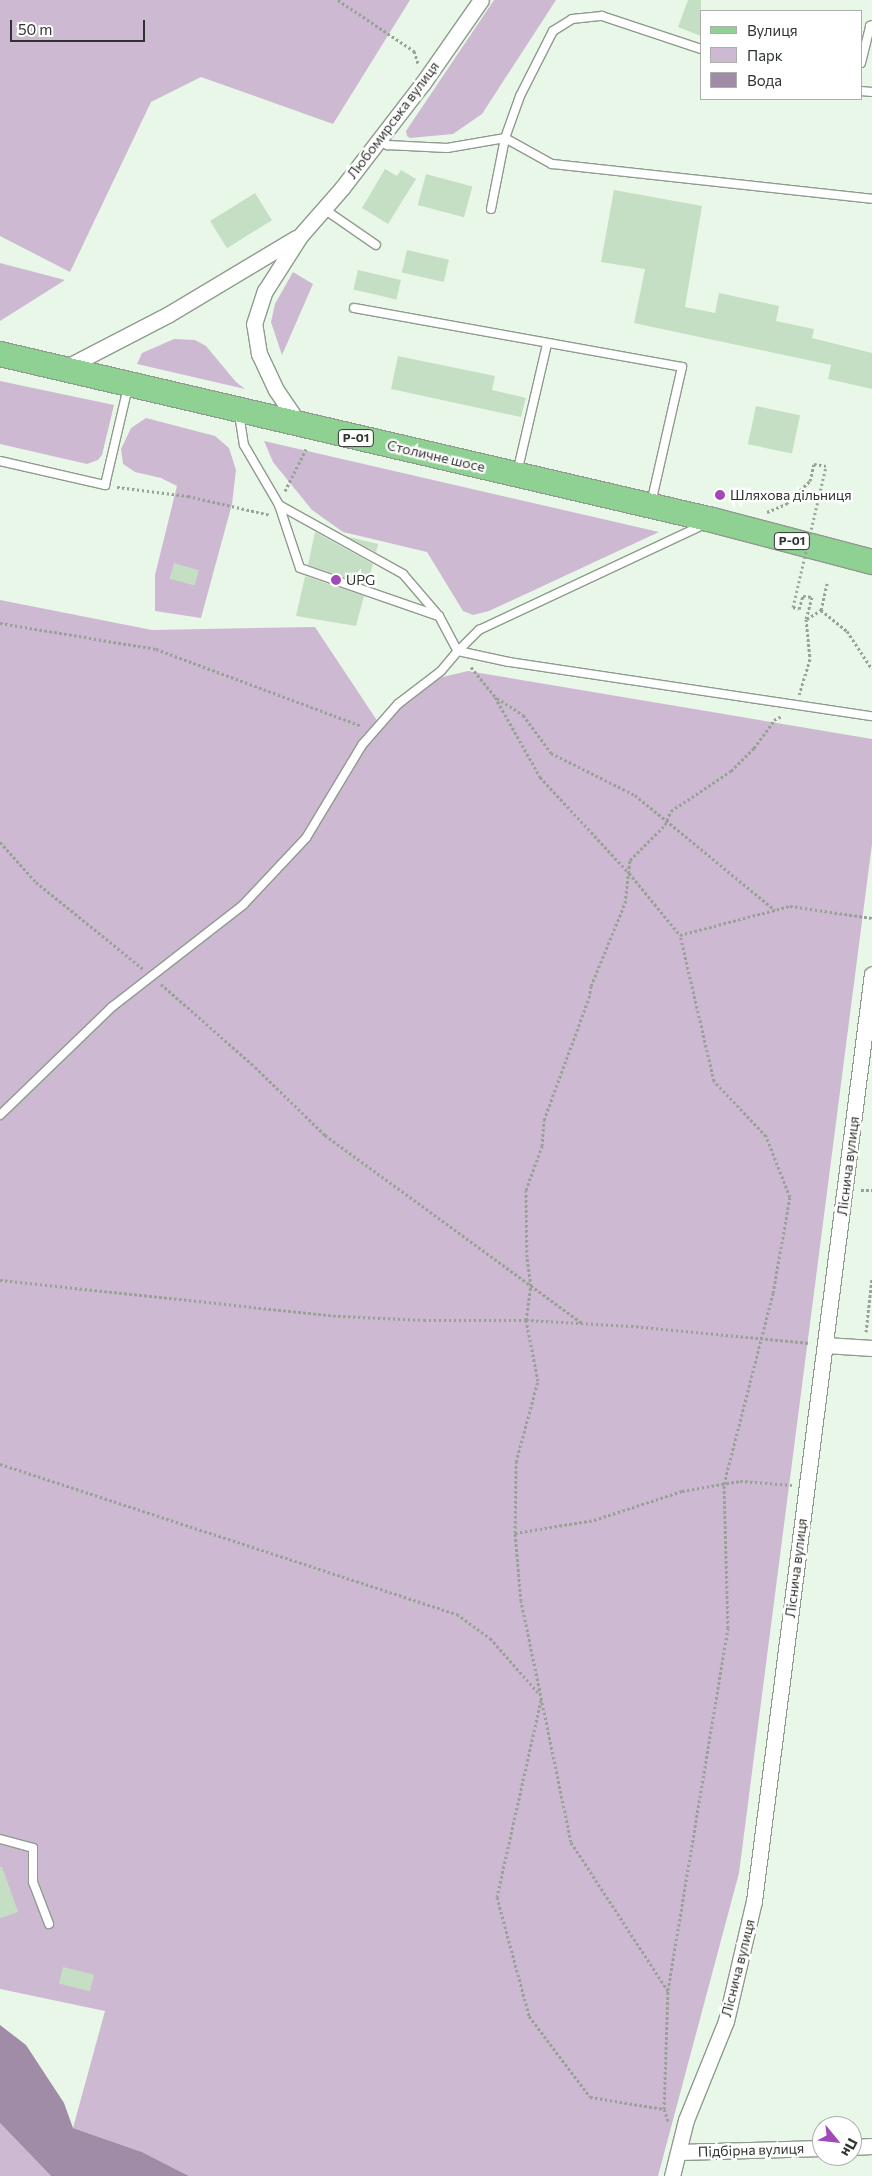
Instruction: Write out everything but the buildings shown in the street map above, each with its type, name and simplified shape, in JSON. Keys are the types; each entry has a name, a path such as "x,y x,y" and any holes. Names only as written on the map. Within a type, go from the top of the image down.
{"main road":[{"name":"Столичне шосе","path":"0,354 712,520 872,562"}],"street":[{"name":"Любомирська вулиця","path":"300,425 276,390 259,354 254,324 265,291 300,236 380,140 424,83 481,0"},
{"name":"Любомирська вулиця","path":"63,369 169,314 300,236"},
{"name":"Ліснича вулиця","path":"672,2176 686,2120 726,2021 754,1901 872,974"},
{"path":"825,1345 868,1348"},
{"name":"Підбірна вулиця","path":"679,2152 812,2148"}],"lane":[{"path":"491,209 505,138 520,96 553,31 572,19 602,16 700,49"},
{"path":"862,59 872,24"},
{"path":"380,140 387,145 410,148 446,148 505,138 552,164 872,199"},
{"path":"324,209 376,245"},
{"path":"354,308 682,367 651,506"},
{"path":"516,475 547,344"},
{"path":"0,461 105,485 128,385"},
{"path":"238,410 244,445 278,505 300,568 439,616"},
{"path":"278,505 403,574 439,616 458,651 509,662 794,706 872,716"},
{"path":"0,1115 112,1007 243,905 306,838 362,745 374,731 398,704 440,671 479,630 712,520"},
{"path":"0,1839 33,1848 33,1882 49,1924"}],"path":[{"path":"338,0 414,51 424,83"},
{"path":"278,505 306,449"},
{"path":"668,1991 571,1842 542,1697 527,1638 521,1601 515,1533 516,1462 538,1381 526,1320 531,1286 526,1257 526,1190 542,1146 544,1120 589,998 591,986 625,903 630,860 665,825 671,811 731,771 754,748 774,720 788,713 794,706 803,686 810,659 806,619 812,597 803,596 799,609 793,607 826,466 814,464 810,481 786,504 766,512"},
{"path":"105,485 188,496 283,518"},
{"path":"806,619 821,610 827,583"},
{"path":"821,610 847,631 872,669"},
{"path":"0,623 156,649 374,731"},
{"path":"458,651 495,697 540,777 629,873 680,935 714,1081 766,1136 790,1197 773,1294 724,1484 728,1628 668,1991 664,2110 679,2152"},
{"path":"495,697 523,715 551,754 635,795 775,910"},
{"path":"0,842 36,882 152,976 255,1067 325,1135 582,1324"},
{"path":"680,935 790,906 872,918"},
{"path":"868,1348 872,1278"},
{"path":"0,1280 338,1316 424,1320 526,1320 761,1338 825,1345"},
{"path":"0,1464 457,1614 490,1638 542,1697"},
{"path":"515,1533 594,1520 682,1491 740,1481 807,1486"},
{"path":"542,1697 497,1897 529,2016 590,2098 664,2110"}],"green space":[{"path":"0,0 410,0 333,124 201,77 151,102 70,272 0,236"},
{"path":"494,0 556,0 482,114 453,134 410,138 407,136 406,131"},
{"path":"0,263 65,280 0,321"},
{"path":"293,272 313,284 282,355 271,322 275,304"},
{"path":"174,339 195,340 206,346 236,382 245,389 137,364 142,353"},
{"path":"0,381 114,405 102,455 98,460 87,464 0,444"},
{"path":"146,418 215,436 229,448 236,470 232,504 201,618 155,611 155,575 177,486 161,478 135,472 123,464 121,449 131,428"},
{"path":"264,441 659,532 489,611 473,615 463,611 427,552 343,532 312,510 273,462"},
{"path":"0,600 152,630 315,627 378,722 430,680 468,671 872,739 872,844 739,1873 658,2176 189,2176 142,2152 73,2128 105,2011 0,1989"},
{"path":"0,2123 51,2176 0,2176"}],"water":[{"path":"0,2025 26,2045 64,2103 73,2128 142,2152 189,2176 51,2176 0,2123"}],"place":[{"name":"Шляхова дільниця","path":"720,495"},
{"name":"UPG","path":"336,580"}]}
